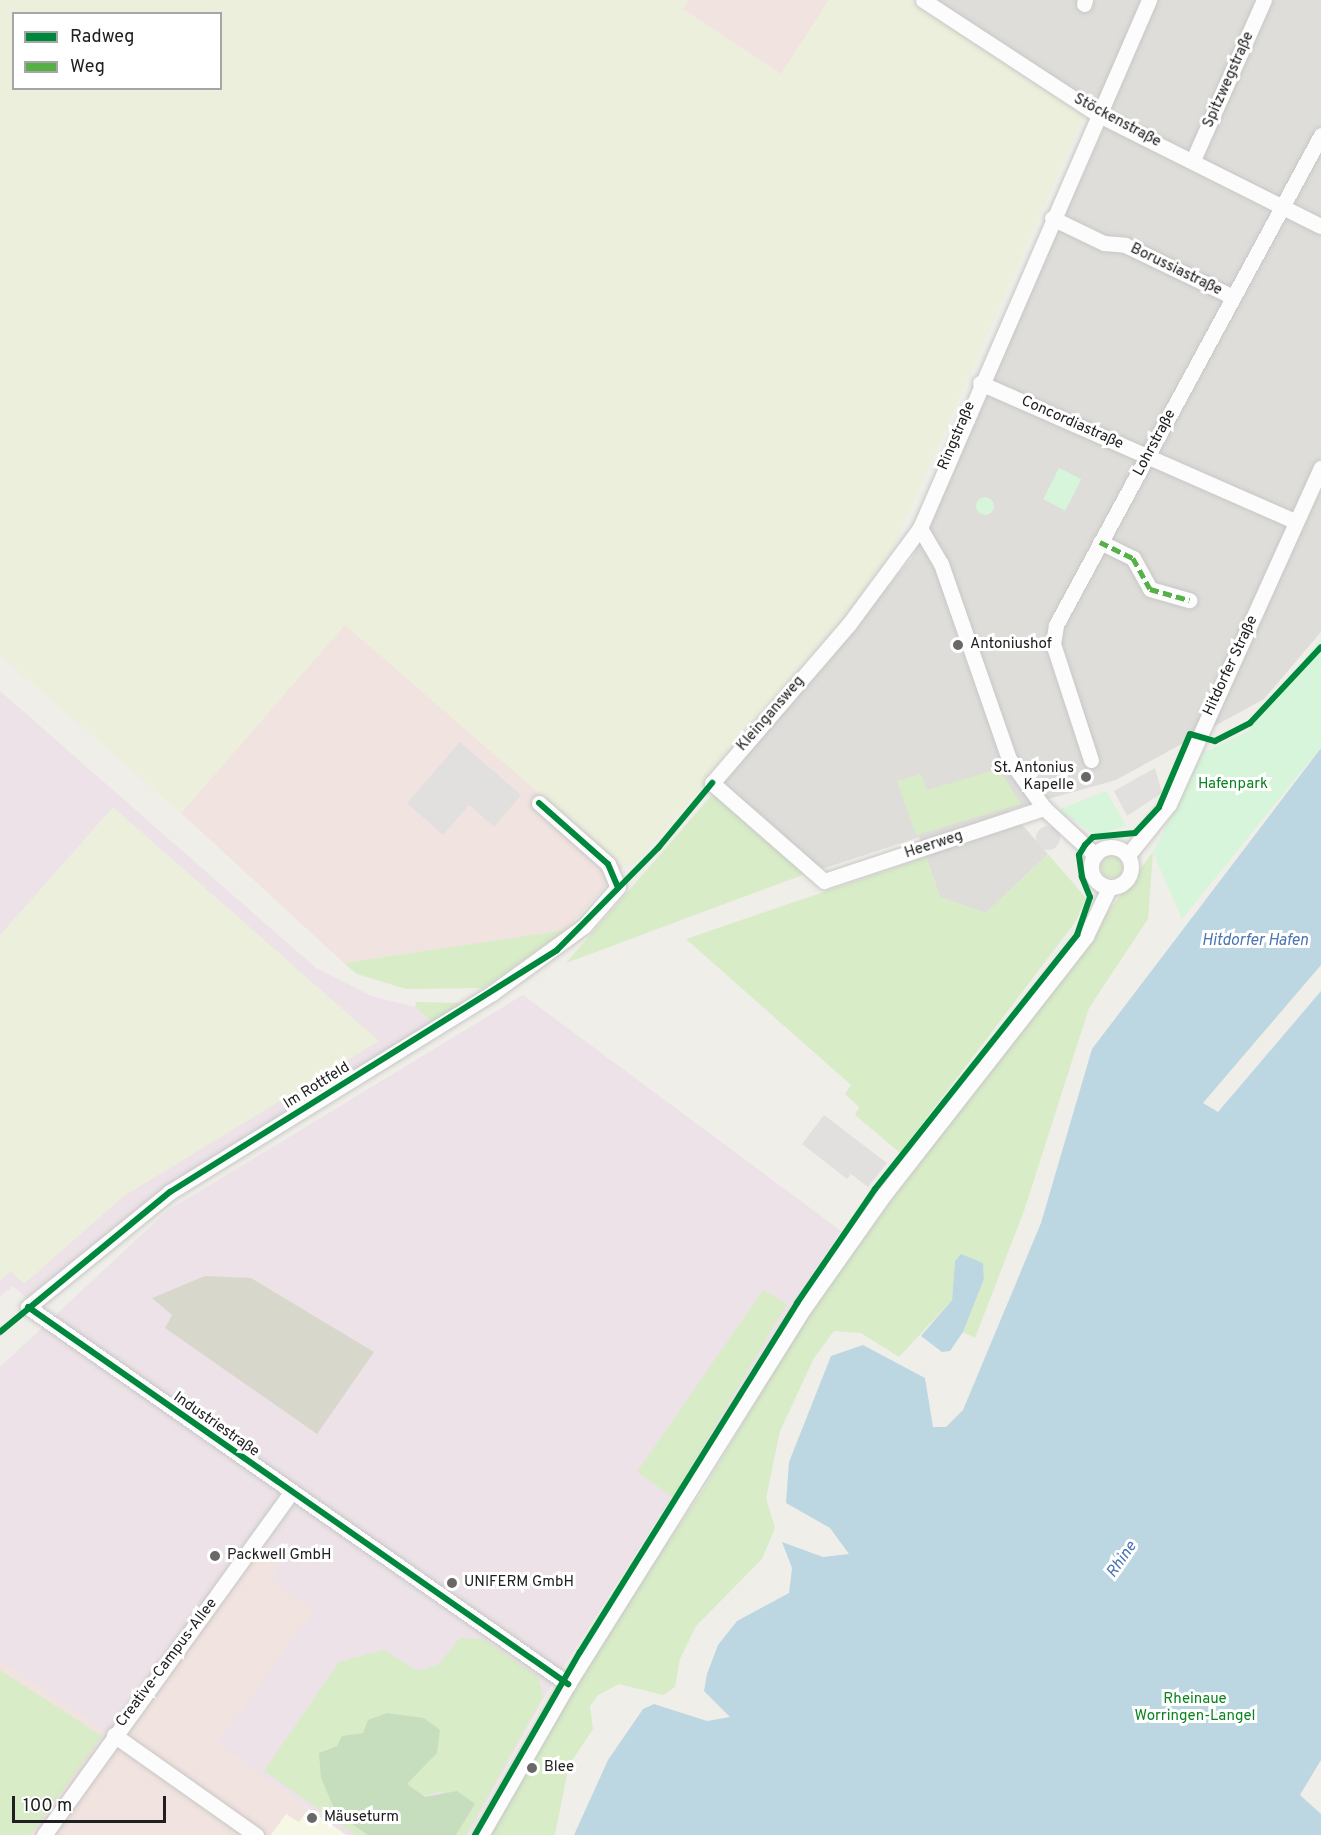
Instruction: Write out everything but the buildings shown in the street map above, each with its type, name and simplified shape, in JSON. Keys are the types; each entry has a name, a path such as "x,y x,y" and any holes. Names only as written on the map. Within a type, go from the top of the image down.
{"street":[{"name":"Stöckenstraße","path":"923,0 1097,114 1321,226"},
{"name":"Ringstraße","path":"920,528 980,383 1149,0"},
{"name":"Spitzwegstraße","path":"1193,160 1264,0"},
{"name":"Lohrstraße","path":"1091,760 1053,634 1321,135"},
{"name":"Borussiastraße","path":"1052,218 1104,243 1125,245 1233,297"},
{"name":"Concordiastraße","path":"980,383 1296,522"},
{"name":"Hitdorfer Straße","path":"1128,855 1169,804 1321,468"},
{"path":"920,528 941,564 1009,759 1044,808 1095,855"},
{"name":"Kleingansweg","path":"824,881 712,783 849,624 920,528"},
{"path":"1101,542 1134,558 1150,589 1189,600"},
{"name":"Im Rottfeld","path":"28,1307 170,1192 492,993 584,926 618,887 608,864 539,803"},
{"name":"Heerweg","path":"824,881 1044,808"},
{"path":"481,1835 568,1684 804,1308 886,1192 1086,936 1109,888 1130,876 1128,855 1114,847 1095,855"},
{"path":"1095,855 1092,873 1109,888"},
{"name":"Industriestraße","path":"28,1307 568,1684"},
{"name":"Creative-Campus-Allee","path":"44,1835 163,1665 184,1646 291,1492"},
{"path":"114,1735 256,1835"}],"shaded area":[{"path":"0,0 688,0 683,9 781,74 829,0 911,0 1081,109 1083,118 895,544 851,607 707,774 705,784 634,865 623,866 345,625 181,813 0,655"},
{"path":"688,0 829,0 781,74 682,9"},
{"path":"932,0 1321,0 1321,632 1264,699 1116,780 1009,810 1048,854 986,913 940,897 919,837 819,870 723,786 722,779 912,558 1105,125"},
{"path":"345,624 623,866 566,930 344,963 181,813"},
{"path":"0,691 316,968 371,996 415,1007 435,1024 205,1162 29,1300 13,1286 0,1296"},
{"path":"460,742 521,795 494,827 469,805 443,835 407,803"},
{"path":"1155,768 1162,793 1127,816 1114,791"},
{"path":"113,807 379,1041 124,1196 24,1284 11,1271 0,1281 0,935"},
{"path":"1048,826 1056,830 1060,838 1056,846 1048,850 1040,846 1036,838 1040,830"},
{"path":"523,995 841,1231 545,1696 468,1835 346,1835 217,1743 314,1610 270,1580 280,1565 246,1541 109,1733 0,1660 0,1367 167,1211"},
{"path":"824,1115 887,1163 868,1187 851,1174 847,1179 802,1144"},
{"path":"205,1276 251,1278 374,1352 317,1434 165,1328 172,1315 152,1298"},
{"path":"246,1541 281,1565 271,1580 314,1610 217,1743 309,1809 299,1823 286,1815 271,1835 0,1835 0,1660 109,1733"},
{"name":"Mäuseturm","path":"309,1809 346,1835 271,1835 286,1814 299,1822"}],"green space":[{"path":"1059,468 1081,479 1065,511 1043,499"},
{"path":"985,497 991,500 994,506 991,512 985,515 979,512 976,506 979,500"},
{"name":"Hafenpark","path":"1321,639 1321,747 1182,919 1153,852 1203,753 1248,731"},
{"path":"999,769 1021,804 916,835 897,781 921,774 927,790"},
{"path":"1106,791 1126,826 1096,835 1058,810"},
{"path":"717,795 808,873 566,963 711,796"},
{"path":"1153,852 1148,919 1089,1008 1024,1211 975,1338 963,1332 984,1279 983,1263 955,1261 952,1300 899,1357 861,1333 834,1331 814,1358 780,1431 766,1498 775,1528 762,1559 696,1626 680,1659 675,1687 663,1695 619,1684 598,1695 590,1706 593,1729 569,1765 555,1835 490,1835 606,1634 703,1490 813,1305"},
{"path":"1048,854 1086,898 1076,921 900,1153 855,1115 859,1107 845,1094 851,1085 686,939 926,857 940,897 986,913"},
{"path":"1112,856 1120,859 1123,867 1120,875 1112,878 1104,875 1101,867 1104,859"},
{"path":"566,930 483,988 406,989 357,974 344,963"},
{"path":"416,1002 462,1003 435,1024 415,1007"},
{"path":"763,1290 787,1304 673,1497 637,1472"},
{"path":"460,1638 483,1639 538,1677 543,1696 466,1835 456,1835 475,1804 439,1791 425,1797 407,1784 437,1753 424,1718 387,1713 363,1733 342,1736 336,1813 368,1835 356,1835 264,1771 339,1662 384,1650 418,1671 439,1664"},
{"path":"0,1670 102,1736 30,1835 0,1835"},
{"path":"387,1713 424,1718 440,1730 437,1753 407,1784 425,1797 457,1791 475,1804 456,1835 368,1835 336,1813 321,1778 319,1753 337,1746 342,1736 363,1733 368,1720"}],"water":[{"path":"1321,748 1321,965 1203,1103 1218,1112 1321,991 1321,1760 1300,1795 1321,1814 1321,1835 574,1835 608,1760 643,1709 654,1704 707,1721 730,1717 704,1691 707,1674 718,1645 737,1621 789,1593 792,1568 782,1542 823,1557 849,1554 830,1528 786,1503 789,1462 831,1356 863,1345 925,1378 933,1427 946,1427 963,1410 1041,1223 1092,1049"},
{"path":"961,1254 983,1263 984,1279 963,1332 950,1351 942,1352 921,1336 952,1300 955,1261"}],"marked path":[{"path":"1100,542 1133,558 1150,589 1189,600"}],"cycle path":[{"path":"475,1835 580,1652 797,1303 875,1189 1077,935 1090,897 1082,877 1079,855 1085,845 1093,837 1135,833 1159,807 1190,734 1215,741 1250,723 1321,647"},
{"path":"0,1332 170,1192 557,950 658,848 712,783"},
{"path":"539,803 608,864 618,887"},
{"path":"28,1307 568,1684"}],"place":[{"name":"Antoniushof","path":"958,645"},
{"name":"St. Antonius Kapelle","path":"1086,777"},
{"name":"Packwell GmbH","path":"215,1556"},
{"name":"UNIFERM GmbH","path":"452,1583"},
{"name":"Blee","path":"532,1768"},
{"name":"Mäuseturm","path":"312,1818"}],"water label":[{"name":"Hitdorfer Hafen","path":"1255,941"},
{"name":"Rhine","path":"1122,1560"}],"park label":[{"name":"Rheinaue Worringen-Langel","path":"1195,1708"}]}
